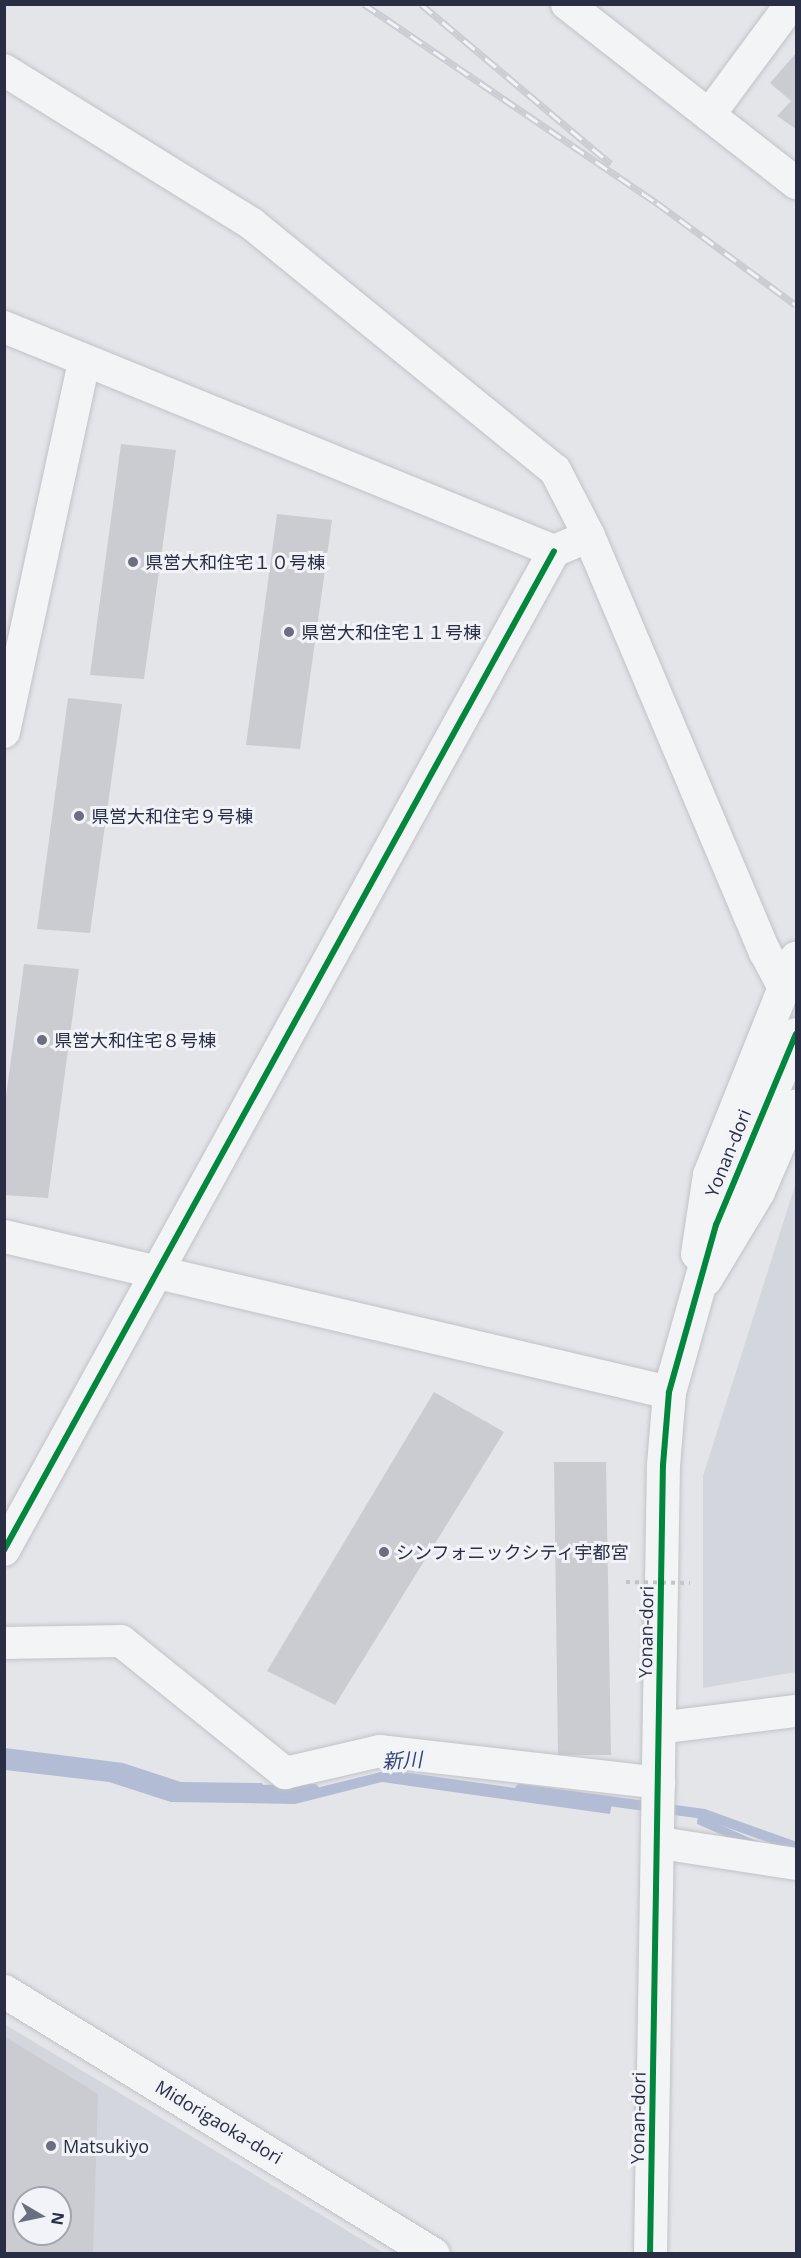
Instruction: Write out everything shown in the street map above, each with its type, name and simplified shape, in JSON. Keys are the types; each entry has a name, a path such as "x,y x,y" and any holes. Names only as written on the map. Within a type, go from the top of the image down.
{"street":[{"path":"567,4 796,183"},
{"path":"709,115 791,4"},
{"path":"4,70 252,224 555,470 589,536 765,952 784,987"},
{"path":"4,327 84,362 554,551"},
{"path":"4,732 84,362"},
{"path":"4,1550 554,551 589,536"},
{"path":"689,1310 709,1174 796,958"},
{"name":"Yonan-dori","path":"650,2253 660,1843 659,1728 663,1465 669,1392 689,1310 716,1225 796,1034"},
{"path":"689,1310 759,1192 796,1106"},
{"path":"4,1236 669,1392"},
{"path":"4,1643 121,1641 285,1773 380,1751 659,1783"},
{"path":"659,1728 796,1711"},
{"path":"660,1843 796,1864"},
{"name":"Midorigaoka-dori","path":"4,1991 433,2253"}],"path":[{"path":"626,1582 690,1583"}],"shaded area":[{"path":"796,1182 796,1672 703,1688 703,1476"},
{"path":"4,2024 133,2101 384,2253 5,2253"}],"water":[{"path":"5,1748 123,1763 181,1782 262,1783 267,1793 292,1794 389,1770 612,1802 610,1814 382,1782 295,1804 171,1802 109,1782 5,1770"},
{"path":"698,1815 761,1843 759,1851 697,1824"}],"building":[{"path":"796,53 796,129 777,116 791,101 770,83"},
{"name":"県営大和住宅１０号棟","path":"121,444 176,450 144,679 90,675"},
{"name":"県営大和住宅１１号棟","path":"277,514 332,520 300,749 246,745"},
{"name":"県営大和住宅９号棟","path":"68,698 122,704 90,933 37,929"},
{"name":"県営大和住宅８号棟","path":"24,964 79,969 48,1198 4,1195 4,1111"},
{"name":"シンフォニックシティ宇都宮","path":"434,1392 504,1432 335,1705 267,1671"},
{"path":"554,1462 606,1462 611,1755 558,1755"},
{"name":"Matsukiyo","path":"4,2036 98,2094 93,2254 4,2254"}],"waterway":[{"name":"新川","path":"252,1790 314,1789"},
{"name":"新川","path":"520,1789 704,1814 796,1847"}],"railway":[{"path":"364,4 657,203 796,305"},
{"path":"421,4 611,164"}],"cycle path":[{"path":"4,1550 554,551"},
{"path":"650,2254 663,1465 669,1392 716,1225 796,1034"}],"place":[{"name":"県営大和住宅１０号棟","path":"133,562"},
{"name":"県営大和住宅１１号棟","path":"289,632"},
{"name":"県営大和住宅９号棟","path":"79,816"},
{"name":"県営大和住宅８号棟","path":"42,1040"},
{"name":"シンフォニックシティ宇都宮","path":"384,1552"},
{"name":"Matsukiyo","path":"51,2146"}]}
